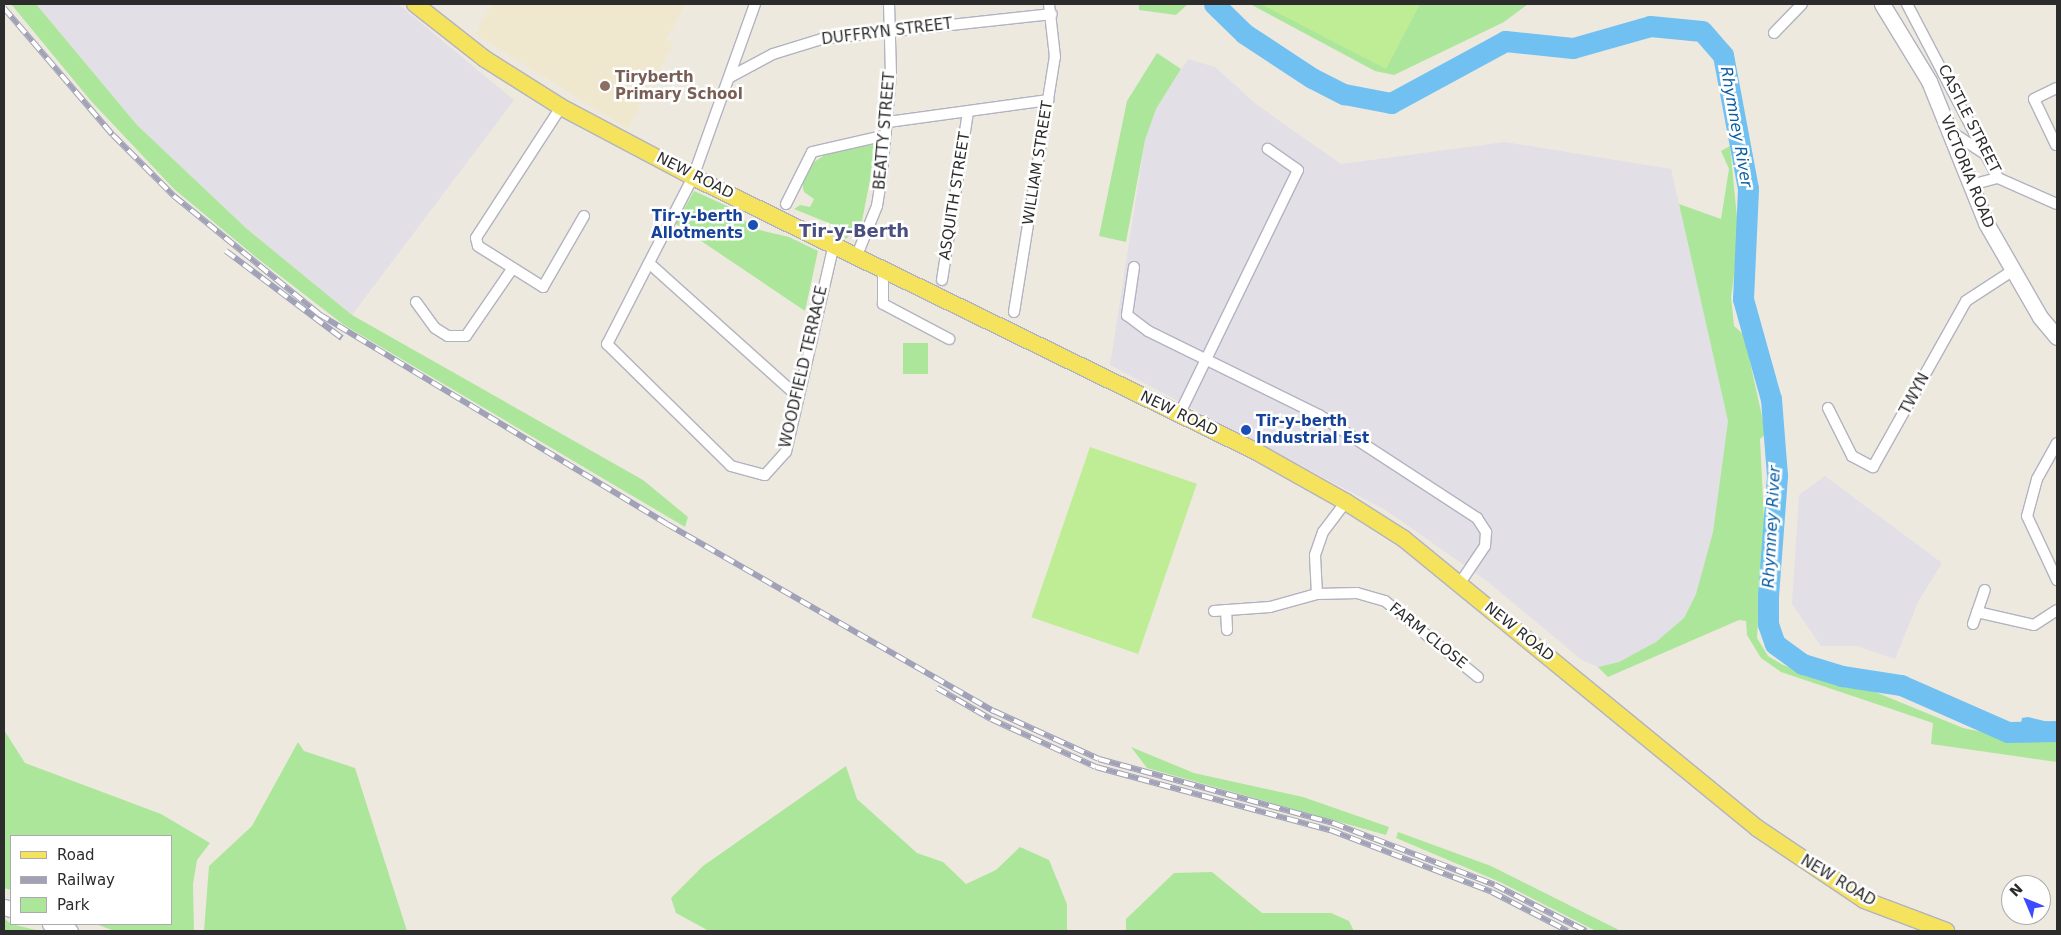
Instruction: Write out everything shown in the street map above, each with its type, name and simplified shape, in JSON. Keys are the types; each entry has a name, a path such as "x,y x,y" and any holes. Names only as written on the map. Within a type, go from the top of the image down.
{"main road":[{"name":"NEW ROAD","path":"414,4 485,59 561,107 693,177 883,267 1257,452 1346,502 1404,539 1460,583 1771,838 1864,900 1946,931"},
{"name":"VICTORIA ROAD","path":"1882,4 1910,45 1950,131 1971,185 2012,271 2057,337"},
{"path":"53,925 70,931"}],"street":[{"name":"WOODFIELD TERRACE","path":"755,4 693,177 607,344 701,440 743,473 765,475 786,452 797,396 834,244"},
{"name":"BEATTY STREET","path":"857,255 877,206 888,122 889,4"},
{"path":"1774,32 1802,4"},
{"name":"CASTLE STREET","path":"1907,4 1998,178 2057,204"},
{"name":"DUFFRYN STREET","path":"730,77 802,44 890,30 1051,9"},
{"name":"WILLIAM STREET","path":"1014,312 1055,57 1051,9"},
{"path":"2056,145 2034,99 2057,88"},
{"path":"888,122 1048,100"},
{"path":"561,107 476,238 478,246 543,287 584,216"},
{"name":"ASQUITH STREET","path":"942,280 968,112"},
{"path":"1950,131 1988,156"},
{"path":"786,204 812,152 886,135"},
{"path":"1178,414 1208,358 1298,170 1268,149"},
{"path":"1971,185 1998,178"},
{"path":"649,264 797,396"},
{"path":"883,267 882,304 949,339"},
{"path":"1134,267 1127,315 1148,331 1208,358 1320,415 1477,518 1486,532 1485,546 1460,583"},
{"path":"416,302 435,328 448,336 466,336 512,269"},
{"name":"TWYN","path":"1828,408 1852,456 1873,467 1966,301 2012,271"},
{"path":"2057,443 2037,479 2027,516 2057,580"},
{"path":"1316,594 1315,555 1323,532 1346,502"},
{"path":"1973,624 1985,590"},
{"name":"FARM CLOSE","path":"1214,611 1270,607 1316,594 1357,593 1385,601 1478,677"},
{"path":"1226,610 1227,630"},
{"path":"1977,612 2034,625 2057,610"}],"shaded area":[{"path":"36,4 398,4 514,100 352,315 247,229 137,125"},
{"name":"Tiryberth Primary School","path":"492,4 686,4 666,40 674,43 628,129 475,34"},
{"path":"1188,59 1215,67 1256,104 1341,164 1505,142 1671,169 1728,421 1713,532 1696,594 1684,618 1657,642 1619,662 1598,667 1582,660 1488,582 1387,511 1110,365 1145,140 1156,109"},
{"path":"1825,476 1942,563 1918,602 1895,659 1857,646 1821,646 1792,604 1799,495"}],"green space":[{"path":"11,4 36,4 137,125 247,229 352,315 643,480 688,517 685,527 344,325 257,258 174,189 91,101"},
{"path":"1139,4 1188,4 1176,15 1139,10"},
{"path":"1250,4 1528,4 1504,22 1394,75 1375,71"},
{"path":"1261,4 1420,4 1386,69"},
{"path":"1157,53 1181,69 1156,109 1145,140 1126,242 1099,236 1127,101"},
{"path":"877,144 862,221 846,239 836,226 794,209 800,205 810,207 814,199 804,192 802,183 814,162 828,153"},
{"path":"1730,146 1739,238 1731,297 1734,326 1744,335 1766,434 1760,439 1764,520 1757,638 1768,656 1783,665 1846,688 1868,689 1963,728 2018,739 2057,741 2057,762 1931,744 1933,723 1781,672 1761,658 1747,635 1746,621 1739,620 1608,677 1598,667 1619,662 1656,642 1684,618 1696,594 1713,532 1728,421 1679,204 1721,219 1729,169 1721,151"},
{"path":"694,191 727,206 755,229 789,237 818,251 805,311 676,224"},
{"path":"903,343 928,343 928,374 903,374"},
{"path":"1090,447 1197,484 1138,654 1031,617"},
{"path":"4,730 25,763 161,814 210,843 197,860 193,884 194,931 114,931 99,925 172,925 172,835 10,835 10,890 4,888"},
{"path":"298,742 304,751 355,768 407,931 204,931 209,866 252,826"},
{"path":"1131,747 1194,773 1303,797 1389,827 1386,835 1147,768"},
{"path":"846,766 857,799 917,853 943,862 966,884 996,870 1020,847 1049,860 1067,904 1067,931 709,931 676,913 671,898 703,866"},
{"path":"1398,832 1491,866 1621,931 1596,931 1500,882 1396,838"},
{"path":"1212,872 1262,913 1331,913 1349,921 1354,931 1126,931 1126,919 1174,873"},
{"path":"4,918 10,925 40,931 4,931"}],"water":[{"path":"2028,717 2057,724 2057,741 2018,739 2022,718"}],"waterway":[{"name":"Rhymney River","path":"1214,4 1245,34 1312,78 1344,94 1391,103 1505,41 1573,48 1650,26 1702,31 1723,55 1748,189 1743,299 1771,399 1777,476 1768,595 1768,624 1775,644 1803,664 1842,676 1901,685 2008,732 2057,731"}],"railway":[{"path":"4,8 113,135 174,196 319,314 667,524 994,711 1099,759 1333,823 1495,885 1586,931"},
{"path":"226,251 342,338"},
{"path":"937,688 991,719 1096,767 1330,830 1492,892 1568,931"}],"place":[{"name":"Tiryberth Primary School","path":"605,86"},
{"name":"Tir-y-berth Allotments","path":"753,225"},
{"name":"Tir-y-berth Industrial Est","path":"1246,430"}],"district":[{"name":"Tir-y-Berth","path":"854,231"}]}
